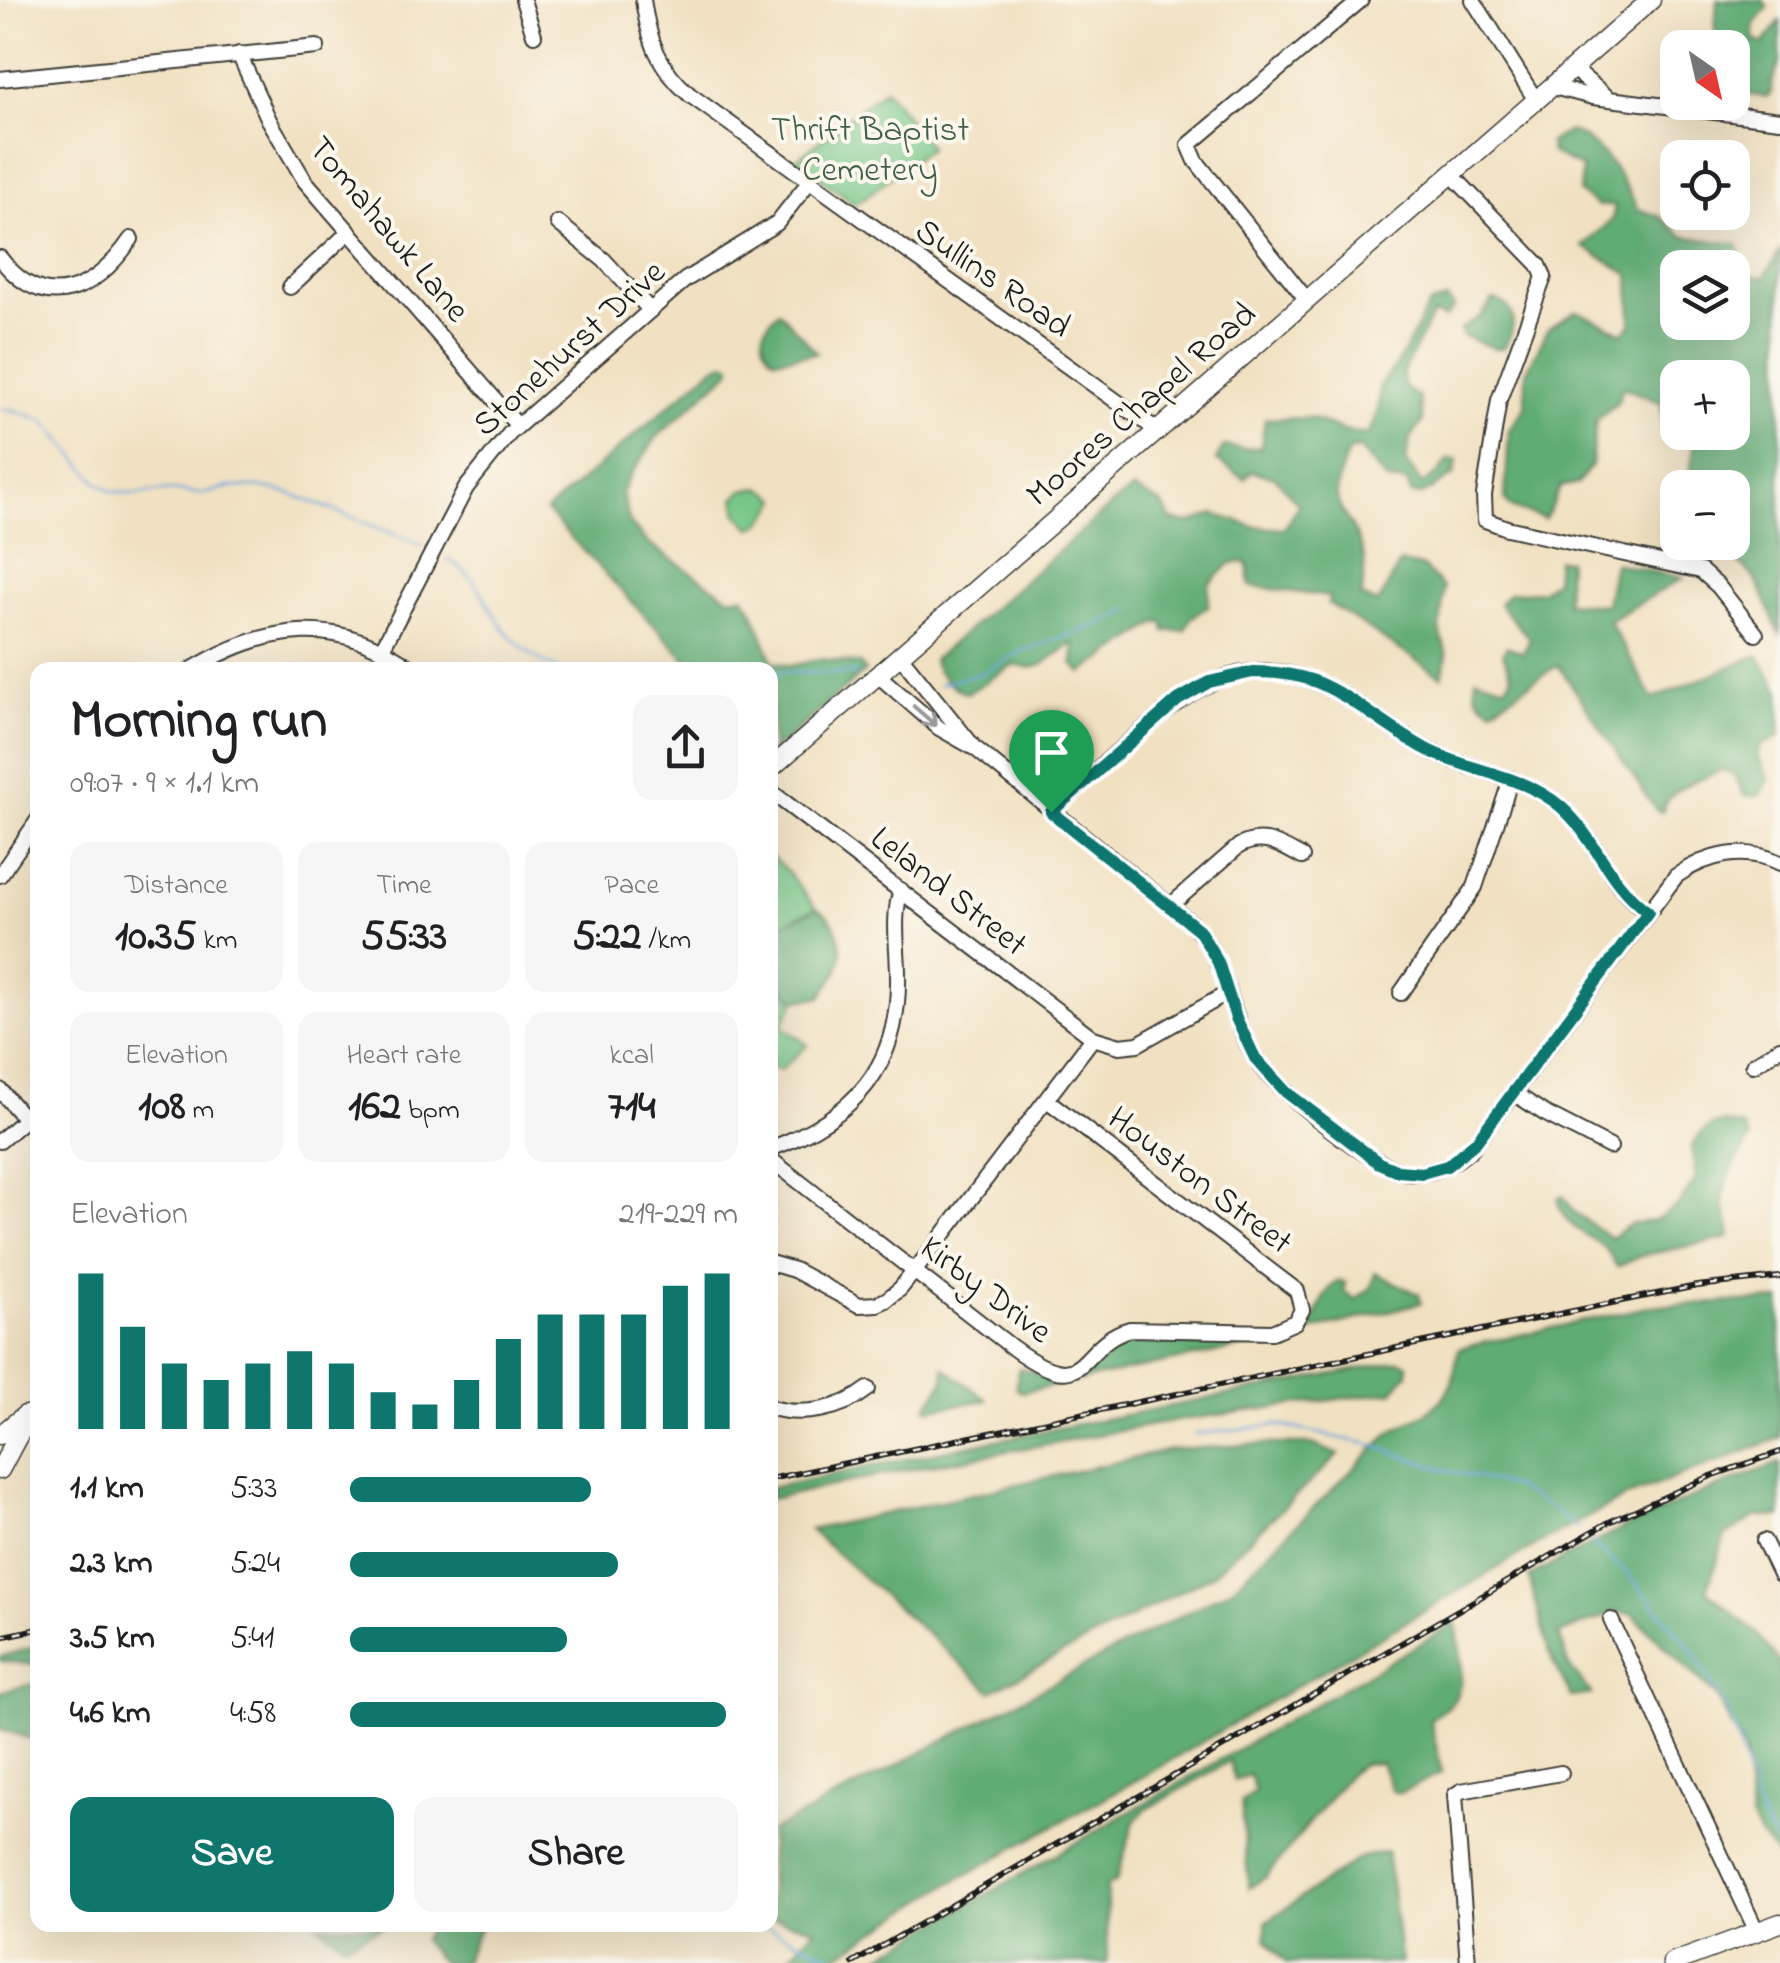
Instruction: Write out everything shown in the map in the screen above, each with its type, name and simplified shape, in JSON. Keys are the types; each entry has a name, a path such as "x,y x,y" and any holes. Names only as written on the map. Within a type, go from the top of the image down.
{"main road":[{"name":"Moores Chapel Road","path":"778,762 1651,0"},
{"path":"0,1435 30,1414"},
{"path":"3,1459 30,1420"},
{"path":"1672,1963 1780,1923"}],"street":[{"path":"523,0 534,36"},
{"name":"Sullins Road","path":"642,0 648,32 666,72 690,95 1158,431"},
{"path":"1307,300 1205,172 1189,146 1361,0"},
{"path":"1473,0 1536,102"},
{"path":"0,79 317,47"},
{"name":"Tomahawk Lane","path":"239,54 285,152 305,181 517,426"},
{"path":"1573,69 1606,96"},
{"path":"1552,88 1780,120"},
{"path":"1452,174 1539,265 1544,277 1500,400 1484,494 1486,520 1507,528 1700,570 1718,586 1756,634"},
{"name":"Stonehurst Drive","path":"382,649 466,488 517,426 701,268 777,222 809,182"},
{"path":"558,223 604,260 650,310"},
{"path":"290,287 349,232"},
{"path":"0,258 30,286 68,291 96,280 131,240"},
{"path":"205,662 245,641 294,631 346,636 382,649 402,662"},
{"path":"216,655 222,662"},
{"path":"901,657 976,749"},
{"path":"1051,812 1178,700 1209,682 1253,672 1282,673 1316,682 1426,749 1546,796 1568,813 1618,887 1648,912"},
{"path":"879,676 939,728 976,749 1207,940 1244,1038 1269,1076 1390,1168 1422,1173 1459,1160 1514,1093 1676,876 1703,860 1741,854 1760,855 1780,863"},
{"path":"1401,993 1475,887 1512,780"},
{"name":"Leland Street","path":"778,797 1093,1038"},
{"path":"0,875 30,832"},
{"path":"1170,906 1239,846 1251,841 1266,840 1302,856"},
{"path":"778,1145 804,1136 834,1117 867,1085 884,1060 898,1006 896,912 901,890"},
{"path":"778,1265 794,1270 845,1299 868,1306 894,1294 1093,1038 1120,1046 1138,1044 1228,992"},
{"path":"1753,1065 1780,1048"},
{"path":"0,1090 25,1119"},
{"path":"1514,1093 1610,1147"},
{"name":"Houston Street","path":"1047,1100 1288,1283 1300,1296 1300,1316"},
{"path":"0,1141 30,1115"},
{"name":"Kirby Drive","path":"778,1165 1031,1361 1057,1372 1080,1367 1113,1336 1130,1330 1272,1332 1287,1328 1300,1316"},
{"path":"778,1409 792,1412 830,1407 850,1402 868,1389"},
{"path":"1764,1541 1780,1574"},
{"path":"1611,1620 1758,1932"},
{"path":"1468,1963 1455,1795 1560,1773"}],"green space":[{"path":"1717,0 1763,0 1768,8 1754,25 1754,39 1763,44 1780,21 1780,62 1767,97 1750,95 1750,30 1715,30"},
{"name":"Thrift Baptist Cemetery","path":"885,89 930,147 856,204 794,161"},
{"path":"1568,131 1580,136 1601,152 1638,209 1660,217 1660,230 1738,244 1740,250 1660,250 1660,340 1750,340 1750,275 1764,278 1780,251 1780,636 1755,580 1731,560 1750,560 1750,470 1690,470 1693,450 1750,450 1750,360 1660,360 1660,403 1623,387 1617,403 1596,420 1591,465 1577,484 1561,486 1545,519 1510,507 1505,500 1509,430 1525,407 1526,372 1549,328 1577,311 1623,333 1631,325 1630,275 1583,246 1612,220 1615,205 1598,206 1579,193 1582,168 1551,153 1550,142"},
{"path":"1447,299 1454,307 1445,318 1433,314 1403,371 1404,386 1419,398 1423,421 1410,439 1406,462 1422,484 1439,473 1447,460 1457,460 1454,475 1422,495 1411,494 1407,482 1387,481 1359,448 1348,452 1337,488 1337,499 1364,557 1361,597 1378,604 1400,563 1423,567 1444,588 1440,630 1447,655 1442,677 1328,603 1330,597 1250,586 1247,562 1231,563 1209,584 1208,606 1191,618 1185,630 1165,631 1164,623 1157,623 1082,673 1073,664 1074,644 1040,665 1013,665 968,693 952,685 938,670 933,660 1134,489 1163,505 1171,520 1191,523 1214,514 1253,526 1284,529 1299,505 1275,477 1251,471 1245,479 1216,460 1224,446 1261,447 1265,419 1311,418 1344,431 1368,435 1378,410 1380,384 1396,366 1429,305"},
{"path":"1493,300 1507,307 1513,319 1507,341 1503,348 1496,349 1463,336 1460,330 1481,316"},
{"path":"779,311 817,353 775,359 769,353 763,335"},
{"path":"727,362 732,369 657,437 622,494 630,523 650,545 729,597 743,596 773,662 688,662 546,511 714,367"},
{"path":"762,488 778,498 768,516 751,528 738,514 735,498 743,490"},
{"path":"1557,559 1568,560 1566,602 1606,605 1614,563 1683,578 1609,621 1653,699 1758,655 1780,691 1780,736 1761,746 1758,756 1769,779 1760,796 1745,796 1734,775 1722,770 1686,785 1671,796 1662,812 1656,810 1558,665 1492,709 1480,700 1476,677 1506,686 1512,676 1503,654 1507,646 1523,653 1530,639 1499,604 1509,593 1541,591 1555,580"},
{"path":"821,659 860,664 865,671 778,747 778,663 790,666"},
{"path":"778,863 785,869 816,908 778,927"},
{"path":"816,908 834,925 841,959 836,975 821,997 796,1000 778,984 778,926"},
{"path":"778,984 796,1000 782,1026 808,1045 780,1070"},
{"path":"1724,1123 1744,1127 1750,1139 1724,1190 1729,1238 1644,1255 1617,1267 1605,1248 1574,1227 1559,1207 1558,1198 1563,1196 1575,1213 1611,1238 1632,1223 1655,1221 1680,1203 1696,1178 1692,1146 1695,1141 1709,1127"},
{"path":"1375,1273 1419,1294 1421,1303 1306,1332 1326,1293 1338,1281 1345,1282 1344,1291 1355,1299 1371,1288"},
{"path":"1780,1300 1780,1438 1630,1495 1547,1539 1146,1775 944,1887 826,1963 783,1963 815,1929 778,1919 778,1828 1231,1589 1391,1432 1442,1400 1452,1383 1459,1348 1653,1306"},
{"path":"1162,1337 1214,1339 1243,1347 1022,1392 1016,1389 1019,1368 1064,1380 1089,1371 1129,1342"},
{"path":"1400,1361 1408,1364 1408,1373 1392,1392 1181,1420 925,1466 778,1497 778,1486"},
{"path":"944,1367 988,1400 927,1407 944,1381"},
{"path":"1312,1444 1339,1455 1212,1575 991,1691 810,1530 1171,1450"},
{"path":"1780,1463 1780,1517 1757,1516 1725,1536 1707,1590 1756,1633 1780,1663 1780,1858 1761,1838 1751,1818 1745,1753 1717,1697 1632,1614 1616,1612 1559,1634 1570,1668 1592,1694 1571,1697 1549,1652 1529,1577 1652,1515"},
{"path":"1456,1623 1461,1666 1459,1688 1450,1705 1430,1719 1442,1772 1400,1793 1392,1791 1381,1763 1363,1764 1348,1775 1267,1876 1249,1888 1241,1802 1255,1791 1249,1775 1234,1780 1230,1761 1144,1811 1134,1822 1116,1881 1107,1885 1107,1963 868,1963"},
{"path":"30,1648 30,1664 0,1661 0,1657"},
{"path":"30,1685 30,1739 0,1729 0,1692"},
{"path":"1387,1851 1401,1963 1286,1963 1266,1939 1266,1922 1359,1858"},
{"path":"327,1932 371,1932 344,1944"},
{"path":"427,1932 478,1932 463,1963 442,1963 422,1940"}],"waterway":[{"path":"0,409 45,421 98,483 111,491 204,494 229,487 258,487 289,493 422,545"},
{"path":"447,559 474,581 514,639 545,662"},
{"path":"939,684 980,674 1022,651 1109,621 1131,609"},
{"path":"778,672 857,674"},
{"path":"1195,1434 1278,1425 1369,1444 1442,1469 1515,1487 1577,1528"},
{"path":"1591,1543 1627,1573 1693,1651 1729,1714 1762,1819 1780,1848"},
{"path":"778,1932 845,1961"}],"railway":[{"path":"778,1477 1626,1300 1697,1286 1780,1277"},
{"path":"853,1963 1609,1522 1711,1476 1780,1452"},
{"path":"0,1637 30,1631"}],"route":[{"path":"1282,673 1316,682 1438,755 1529,786 1546,796 1568,813 1627,898 1648,912 1470,1149 1459,1160 1435,1171 1398,1171 1379,1163 1349,1141 1269,1076 1244,1038 1218,962 1199,930 1051,812 1192,690 1237,674 1282,673"}]}
